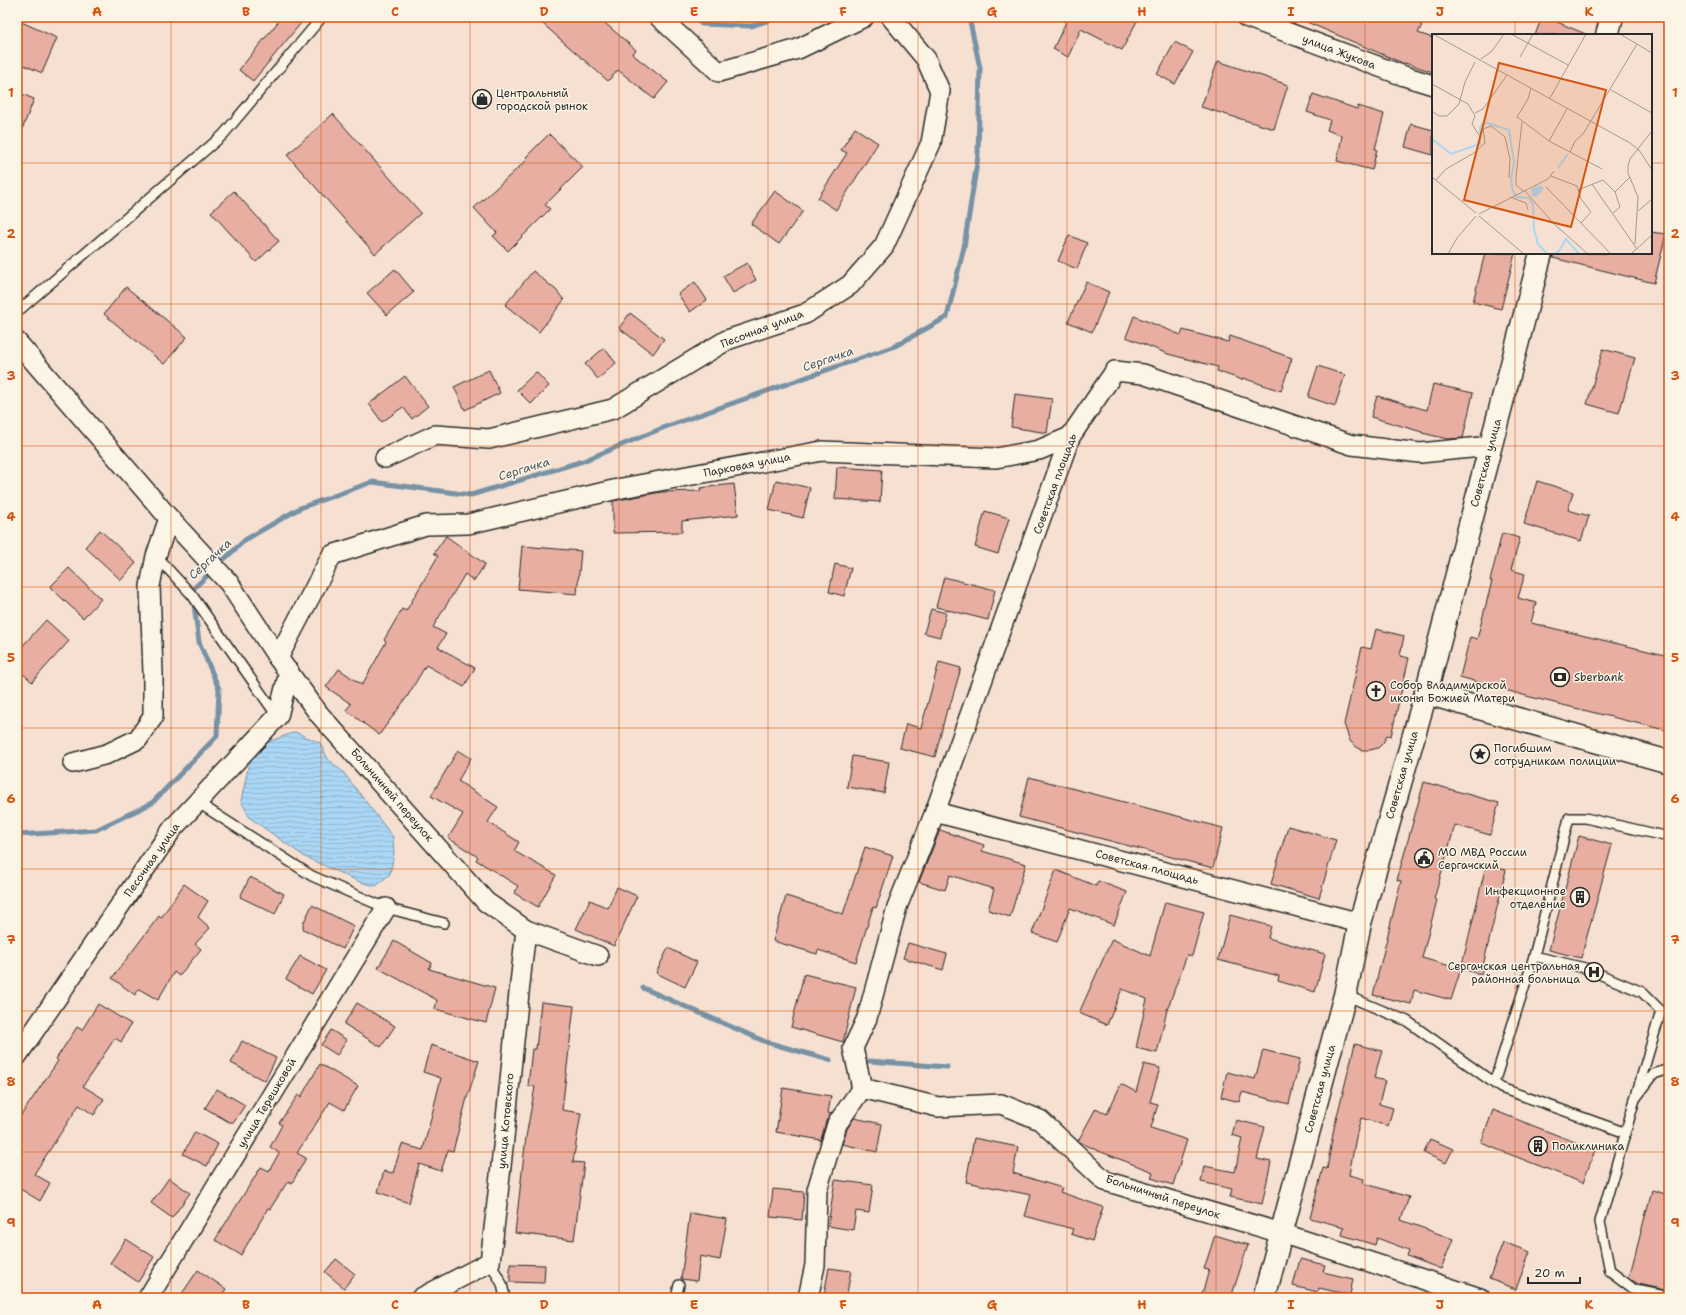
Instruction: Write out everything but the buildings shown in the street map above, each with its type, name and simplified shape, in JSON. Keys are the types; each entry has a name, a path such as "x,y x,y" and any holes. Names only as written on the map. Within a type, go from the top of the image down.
{"main road":[{"path":"1607,34 1612,17"},
{"name":"Советская улица","path":"1264,1298 1345,995 1360,923 1426,693 1541,254"},
{"path":"1426,693 1669,762"}],"street":[{"path":"659,17 719,72 798,49 864,17"},
{"name":"Песочная улица","path":"385,458 435,435 489,439 613,409 727,340 805,314 850,285 884,246 931,143 940,91 926,59 891,17"},
{"name":"улица Жукова","path":"1246,17 1404,76 1432,85"},
{"name":"Больничный переулок","path":"17,342 169,518 229,583 283,665 319,714 486,902 526,930 598,956"},
{"name":"Советская площадь","path":"862,1088 853,1048 867,1018 897,907 935,812 1070,437 1115,371 1143,374 1352,445 1420,453 1491,446"},
{"name":"Парковая улица","path":"426,525 468,524 622,488 822,450 996,458 1039,450 1070,437"},
{"path":"73,763 107,754 138,739 153,717 150,586 156,556 169,518"},
{"name":"Песочная улица","path":"17,1056 173,828 278,716 283,665 332,556 426,525"},
{"name":"Советская площадь","path":"935,812 1360,923"},
{"name":"улица Терешковой","path":"148,1298 386,908"},
{"name":"улица Котовского","path":"490,1262 502,1163 512,1048 526,930"},
{"path":"808,1298 815,1265 817,1190 837,1124 862,1088"},
{"name":"Больничный переулок","path":"862,1088 938,1107 1002,1104 1040,1120 1105,1181 1282,1233 1480,1298"},
{"path":"421,1298 450,1292 490,1262"}],"lane":[{"path":"17,312 223,135 322,17"},
{"path":"156,556 192,595 278,716"},
{"path":"197,802 312,876 386,908 444,923"},
{"path":"1494,1083 1534,956 1569,818 1585,818 1669,837"},
{"path":"1534,956 1585,968 1642,992 1661,1011 1600,1222 1610,1271 1635,1290 1669,1298"},
{"path":"1345,995 1407,1021 1501,1088 1626,1133"},
{"path":"1635,1099 1654,1074 1669,1069"},
{"path":"490,1262 502,1284 505,1298"},
{"path":"676,1298 679,1285"}],"water":[{"path":"295,732 320,743 328,759 343,772 393,837 394,854 390,874 376,886 360,882 305,857 250,818 241,801 249,764 268,742"}],"waterway":[{"name":"Сергачка","path":"694,17 702,24 751,26 779,17"},
{"name":"Сергачка","path":"218,565 245,540 300,508 372,482 471,495 583,461 665,427 895,346 947,317 964,247 978,156 980,68 969,17"},
{"name":"Сергачка","path":"17,835 96,830 152,803 217,736 219,689 199,642 192,590 212,571"},
{"path":"643,988 766,1042 830,1060"},
{"path":"869,1061 947,1067"}],"place":[{"name":"Центральный городской рынок","path":"482,99"},
{"name":"Sberbank","path":"1560,677"},
{"name":"Собор Владимирской иконы Божией Матери","path":"1376,691"},
{"name":"Погибшим сотрудникам полиции","path":"1480,754"},
{"name":"МО МВД России Сергачский","path":"1424,858"},
{"name":"Инфекционное отделение","path":"1580,897"},
{"name":"Сергачская центральная районная больница","path":"1594,972"},
{"name":"Поликлиника","path":"1538,1146"}]}
